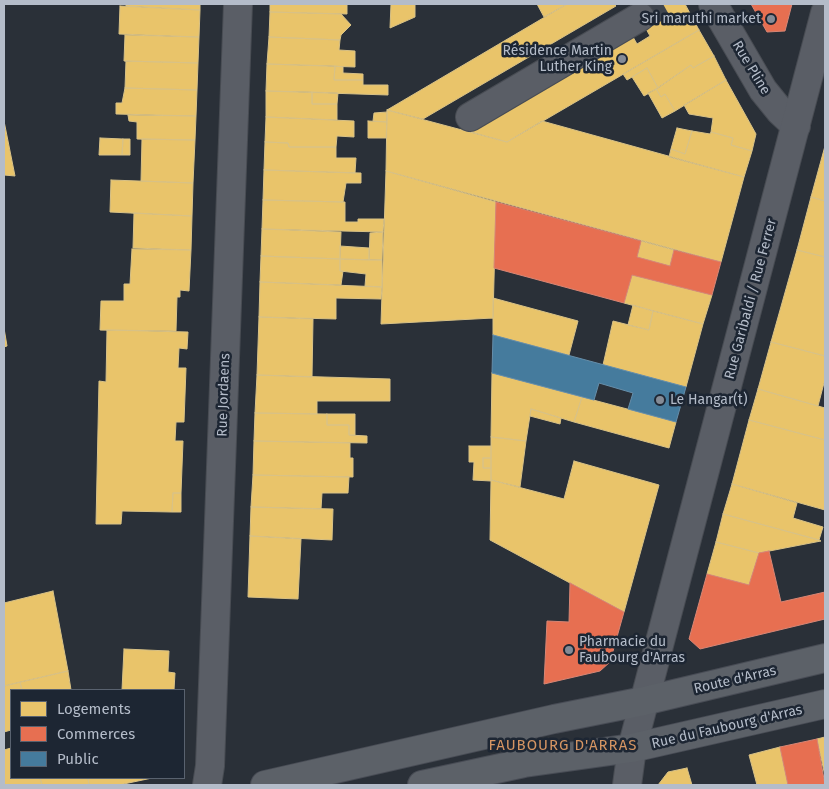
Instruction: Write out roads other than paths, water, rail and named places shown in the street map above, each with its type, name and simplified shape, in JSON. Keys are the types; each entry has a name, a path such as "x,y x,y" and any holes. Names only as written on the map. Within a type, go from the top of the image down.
{"main road":[{"name":"Route d'Arras","path":"644,701 825,658"},
{"path":"265,785 554,718 644,701"},
{"name":"Rue du Faubourg d'Arras","path":"422,785 825,704"}],"street":[{"name":"Rue Jordaens","path":"207,785 210,766 238,4"},
{"name":"Rue Pline","path":"713,4 763,90 780,111 796,126"},
{"name":"Rue Garibaldi / Rue Ferrer","path":"627,785 634,741 644,701 825,13"},
{"path":"470,117 640,17"}],"tunnel":[{"path":"640,17 663,4"}],"place":[{"name":"Sri maruthi market","path":"771,19"},
{"name":"Résidence Martin Luther King","path":"622,59"},
{"name":"Le Hangar(t)","path":"660,400"},
{"name":"Pharmacie du Faubourg d'Arras","path":"569,650"}],"district":[{"name":"FAUBOURG D'ARRAS","path":"563,746"}]}
